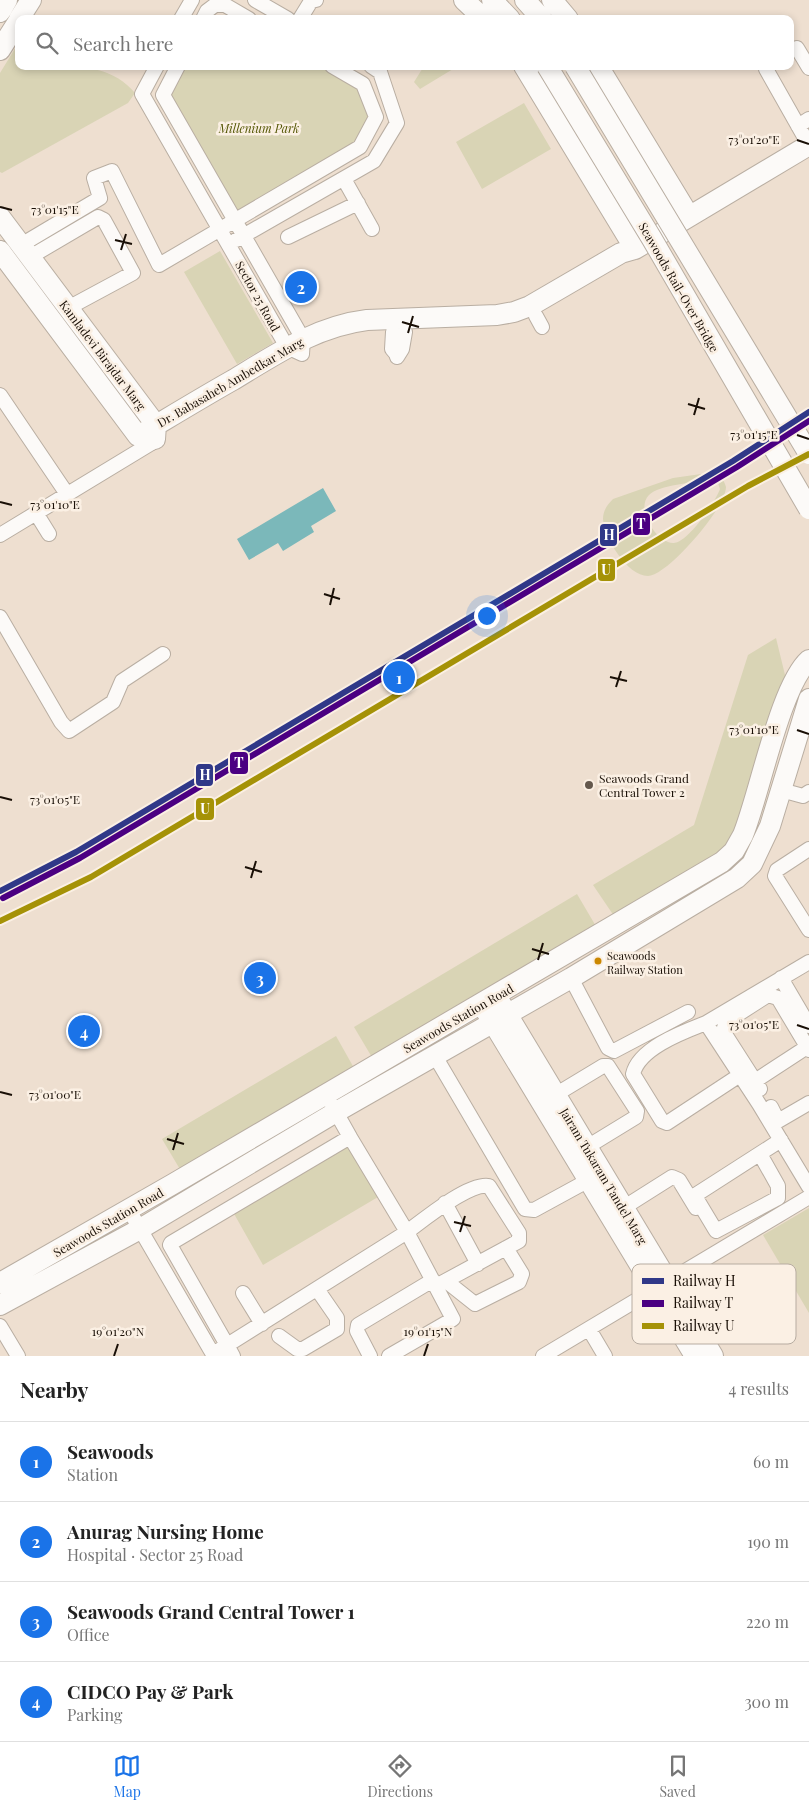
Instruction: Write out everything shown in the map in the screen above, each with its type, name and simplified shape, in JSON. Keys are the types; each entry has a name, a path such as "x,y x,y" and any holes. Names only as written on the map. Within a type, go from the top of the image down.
{"main road":[{"path":"0,12 8,0"},
{"path":"22,15 31,0"},
{"path":"464,0 480,15"},
{"path":"492,0 506,15"},
{"path":"525,0 538,15"},
{"path":"552,0 565,15"},
{"path":"0,50 15,26"},
{"path":"526,70 635,249"},
{"name":"Seawoods Rail-Over Bridge","path":"549,70 652,239 809,509"},
{"name":"Seawoods Rail-Over Bridge","path":"577,70 809,454"},
{"path":"600,70 689,216"},
{"name":"Dr. Babasaheb Ambedkar Marg","path":"146,439 297,347 348,322 497,316 530,306 620,253 635,249 809,145"},
{"name":"Kamladevi Birajdar Marg","path":"0,217 68,308 146,439"},
{"name":"Dr. Babasaheb Ambedkar Marg","path":"297,347 350,335 498,328 539,321 626,263 635,249"},
{"name":"Kamladevi Birajdar Marg","path":"0,251 146,439"},
{"name":"Seawoods Station Road","path":"0,1283 327,1095 709,871 734,851 749,820 788,694 806,662"},
{"name":"Seawoods Station Road","path":"0,1305 140,1229 336,1112 571,978 737,878 752,864 762,845 809,699"},
{"name":"Jairam Tukaram Tandel Marg","path":"489,1000 589,1180 646,1264"},
{"name":"Jairam Tukaram Tandel Marg","path":"500,1019 555,1095 587,1147 623,1208 650,1264"},
{"name":"Jairam Tukaram Tandel Marg","path":"689,1344 695,1356"},
{"name":"Jairam Tukaram Tandel Marg","path":"704,1344 713,1356"}],"street":[{"path":"183,15 192,0"},
{"path":"255,0 281,15"},
{"path":"303,15 312,0"},
{"path":"207,9 215,5 225,5 242,15"},
{"path":"797,48 809,68"},
{"path":"155,70 142,94 163,95 176,70"},
{"path":"25,251 100,198 94,178 112,171 159,265 220,230 360,147 376,117 363,84 339,70"},
{"path":"229,244 374,161 397,123 380,72 377,70"},
{"path":"767,70 804,122 809,145"},
{"path":"369,99 387,92"},
{"name":"Sector 25 Road","path":"142,94 220,230 297,347"},
{"name":"Sector 25 Road","path":"163,95 244,236 297,347"},
{"path":"344,178 372,229"},
{"path":"288,237 358,202"},
{"path":"25,251 98,217 104,220 133,273 68,308"},
{"path":"397,356 402,349 399,332"},
{"path":"0,396 67,494"},
{"path":"0,535 67,494 146,439"},
{"path":"36,513 49,534"},
{"path":"0,617 61,722 70,730 113,702 122,681 163,654"},
{"path":"781,790 807,797"},
{"path":"809,849 777,870 775,876 809,930"},
{"path":"740,1075 667,1123 662,1121 633,1074 635,1067 644,1055 690,1029 706,1023 809,962"},
{"path":"571,978 608,1048 614,1051 685,1014 690,1029"},
{"path":"781,978 809,1026"},
{"path":"755,1081 808,1048 778,998 774,996 768,995 726,1022 723,1031 755,1081 781,1140 809,1187"},
{"path":"706,1023 740,1075 778,1121 809,1176"},
{"path":"435,1056 525,1209 534,1210 589,1180"},
{"path":"555,1095 603,1066 608,1066 637,1111 636,1117 587,1147"},
{"path":"327,1095 406,1232 438,1282 452,1316 452,1321 389,1356"},
{"path":"778,1121 809,1103"},
{"path":"230,1351 171,1243 350,1137"},
{"path":"760,1154 776,1182 779,1192 778,1198 716,1231 696,1196 781,1140"},
{"path":"623,1208 672,1177 676,1178 722,1249"},
{"path":"129,1210 214,1355 230,1351 265,1322 406,1232 445,1203 481,1186 489,1186 520,1237 520,1241 358,1325 357,1332 370,1356"},
{"path":"697,1264 809,1198"},
{"path":"445,1203 478,1264"},
{"path":"743,1218 752,1231"},
{"path":"438,1282 475,1304 519,1282 522,1274 506,1248"},
{"path":"243,1293 265,1322 279,1336 297,1348 303,1349 337,1329 337,1318 317,1289"},
{"path":"543,1356 632,1303"},
{"path":"0,1326 18,1356"},
{"path":"589,1329 605,1356"},
{"path":"279,1336 291,1356"}],"green space":[{"path":"15,49 15,70 97,70 111,74 124,82 135,93 128,103 2,173 0,172 0,73"},
{"name":"Millenium Park","path":"183,70 327,70 358,88 369,116 354,144 237,212 169,96"},
{"path":"422,70 451,70 420,89 414,82"},
{"path":"524,103 551,149 482,189 456,142"},
{"path":"220,251 273,343 237,364 184,272"},
{"path":"710,474 723,479 726,487 716,510 681,553 657,573 648,576 640,574 632,570 625,563 612,545 604,527 605,511 613,499 673,478","holes":["708,481 718,483 720,489 713,503 686,537 673,543 667,541 660,537 649,524 644,508 645,501 654,492 668,486 686,483"]},
{"path":"776,638 786,679 739,824 728,846 614,916 593,885 694,825 748,655"},
{"path":"577,894 597,928 373,1059 354,1027"},
{"path":"336,1036 354,1068 181,1171 162,1139"},
{"path":"347,1144 378,1197 263,1265 233,1212"},
{"path":"809,1208 809,1313 796,1291 796,1264 780,1264 763,1235"}],"water":[{"path":"323,488 336,511 311,526 314,532 283,551 278,543 249,560 237,539"}],"rail line":[{"name":"H","path":"0,891 76,852 733,461 809,412"},
{"name":"T","path":"3,898 80,858 737,467 809,421"},
{"name":"U","path":"0,921 91,877 748,486 809,454"}],"place":[{"name":"Anurag Nursing Home","path":"301,287"},
{"name":"Seawoods","path":"399,677"},
{"name":"Seawoods Grand Central Tower 2","path":"589,785"},
{"name":"Seawoods Railway Station","path":"598,961"},
{"name":"Seawoods Grand Central Tower 1","path":"260,978"},
{"name":"CIDCO Pay & Park","path":"84,1031"}]}
